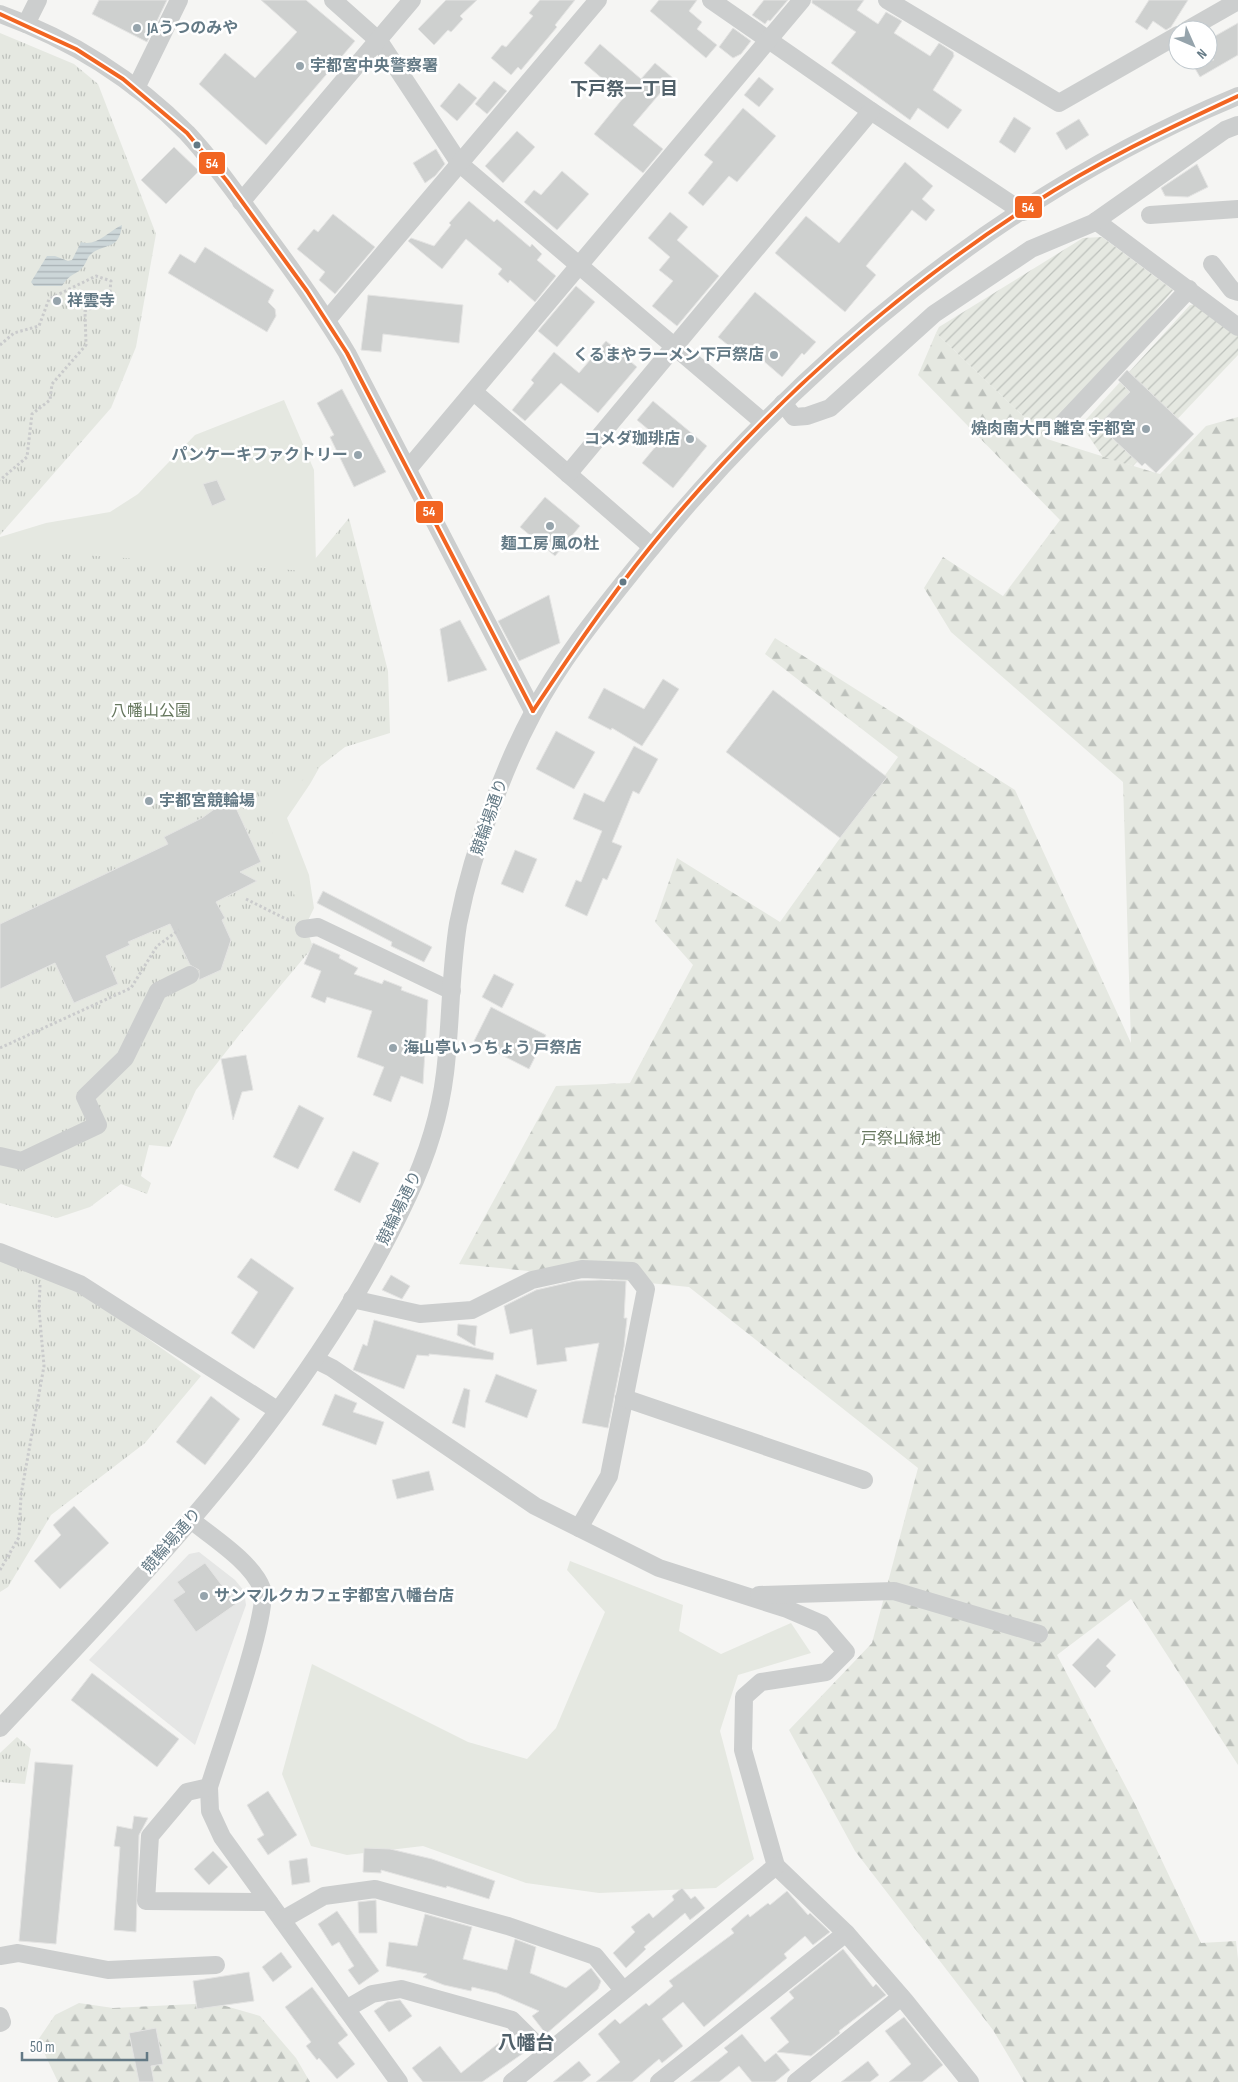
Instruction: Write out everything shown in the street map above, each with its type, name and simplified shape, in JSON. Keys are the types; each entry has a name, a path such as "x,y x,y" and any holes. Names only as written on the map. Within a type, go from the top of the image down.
{"street":[{"path":"26,24 38,0"},
{"path":"136,88 179,0"},
{"path":"333,0 379,41 460,164 581,265 763,422"},
{"path":"241,202 412,0"},
{"path":"327,320 598,0"},
{"path":"711,0 1023,212"},
{"path":"408,470 802,0"},
{"path":"887,0 1058,103 1168,41"},
{"path":"1205,20 1238,1"},
{"path":"0,14 26,24 87,55 136,88 187,134 241,202 327,320 364,383 533,711"},
{"name":"競輪場通り","path":"0,1728 110,1612 191,1520 316,1360 389,1235 424,1156 444,1081 458,925 466,889 493,802 533,711 592,624 652,547 699,491 763,422 900,298 950,260 1023,212 1140,141 1238,96"},
{"path":"568,474 871,110"},
{"path":"783,403 794,417 808,416 830,408 934,314 1031,249 1096,221 1225,130 1238,125"},
{"path":"1150,215 1238,209"},
{"path":"1096,221 1238,327"},
{"path":"1212,264 1232,290 1238,292"},
{"path":"1063,423 1188,289"},
{"path":"474,392 652,547"},
{"path":"304,929 318,927 452,992"},
{"path":"0,1156 22,1162 98,1125 85,1097 125,1058 158,991 190,975"},
{"path":"0,1252 80,1284 277,1410"},
{"path":"352,1299 420,1314 472,1310 532,1280 582,1269 632,1271 646,1289 609,1476 579,1528"},
{"path":"316,1360 332,1368 535,1506 659,1568 741,1596 787,1609 822,1624 846,1652 826,1672 761,1682 744,1697 743,1750 776,1866 846,1933 901,1996 962,2079"},
{"path":"624,1398 864,1480"},
{"path":"191,1520 250,1569 262,1589 261,1620 209,1787 210,1812 222,1837 399,2082"},
{"path":"741,1596 894,1591 1039,1634"},
{"path":"209,1787 187,1792 150,1836 146,1901 269,1902"},
{"path":"512,2082 776,1866"},
{"path":"282,1920 324,1896 376,1889 508,1926 595,1956 623,1990"},
{"path":"659,2082 846,1933"},
{"path":"0,1956 18,1953 108,1970 216,1965"},
{"path":"346,2008 372,1994 401,1989 512,2020 546,2054"},
{"path":"796,2082 901,1996"},
{"path":"0,2016 2,2022 0,2023"}],"path":[{"path":"0,345 14,333 39,326 49,299 96,276 111,281 109,300 85,311 86,345 52,384 50,400 32,414 27,457 0,480"},
{"path":"246,899 304,929"},
{"path":"0,1048 131,988 157,946 180,930"},
{"path":"0,1570 18,1537 21,1495 44,1366 39,1309 41,1268"}],"shaded area":[{"path":"122,225 118,239 90,255 85,265 67,279 62,286 34,286 31,282 47,256 55,256 68,261 72,260 81,242 87,243 97,240"},
{"path":"199,1552 235,1580 244,1591 246,1605 195,1745 89,1660 189,1554"}],"green space":[{"name":"祥雲寺","path":"0,33 74,64 98,84 156,234 136,347 111,408 0,535"},
{"path":"1102,237 1173,290 1131,340 1043,435 936,333 939,327 1083,238"},
{"path":"1198,304 1238,335 1238,355 1133,466 1103,457 1081,425 1190,305"},
{"name":"戸祭山緑地","path":"936,333 1047,439 1156,473 1160,474 1206,426 1238,417 1238,1765 1131,1599 1057,1655 1136,1806 1201,1943 1236,1941 1238,1959 1238,2082 1024,2082 993,2030 855,1851 789,1730 872,1643 918,1468 689,1287 459,1264 556,1086 630,1083 693,965 655,922 677,858 780,922 898,757 765,654 775,638 1015,790 1131,1043 1123,782 951,632 924,588 943,557 1003,596 1060,520 918,375"},
{"name":"八幡山公園","path":"284,400 314,470 316,567 336,738 310,784 287,818 309,875 314,908 297,943 0,1181 0,537 46,523 110,512 138,494 195,435"},
{"name":"八幡山公園","path":"349,518 388,671 390,733 345,747 264,810 313,947 196,1090 170,1147 149,1145 141,1176 151,1183 147,1194 121,1184 90,1207 57,1218 0,1203 0,549 305,571"},
{"path":"0,1258 73,1286 201,1376 145,1443 51,1515 8,1587 0,1592"},
{"path":"570,1561 683,1605 679,1631 721,1654 791,1623 811,1653 738,1675 720,1731 754,1859 716,1888 599,1893 526,1883 423,1846 347,1855 311,1846 282,1774 312,1664 468,1742 527,1759 556,1728 605,1612 567,1570"},
{"path":"17,1737 31,1749 25,1784 0,1782 0,1753"},
{"path":"79,2003 113,2008 215,2003 260,2016 296,2058 310,2082 58,2082 38,2040 55,2015"}],"building":[{"name":"JAうつのみや","path":"99,0 167,0 147,42 92,14"},
{"name":"宇都宮中央警察署","path":"261,0 306,0 355,41 266,145 199,84 225,53 255,78 297,32"},
{"path":"446,0 477,0 460,16 463,19 451,32 448,30 434,45 418,29"},
{"path":"540,0 575,0 555,25 557,27 521,70 518,67 511,75 491,58 502,45 506,47 533,16 529,13"},
{"path":"659,0 697,0 689,11 702,22 697,29 717,45 706,58 650,11"},
{"path":"764,0 788,0 770,21 768,20 765,24 752,15"},
{"path":"812,0 864,0 857,10 878,24 886,12 902,21 894,33 930,56 939,43 953,52 954,56 933,90 962,110 948,129 918,108 910,120 831,63 856,32 812,3"},
{"path":"1149,0 1188,0 1175,20 1168,20 1168,29 1166,30 1153,21 1147,30 1135,22"},
{"path":"1238,23 1238,55 1218,67 1218,34"},
{"path":"733,28 751,41 741,54 733,58 719,47"},
{"path":"600,44 641,79 655,63 673,78 633,125 663,149 643,173 594,134 624,97 584,63"},
{"path":"1196,70 1212,70 1200,77"},
{"path":"759,77 774,89 759,107 744,95"},
{"path":"494,81 507,91 487,114 475,104"},
{"path":"459,83 477,98 457,121 440,106"},
{"path":"743,108 776,136 737,182 729,176 703,206 688,193 713,162 704,155"},
{"path":"1014,117 1031,128 1015,153 999,142"},
{"path":"1079,119 1089,135 1066,150 1056,133"},
{"path":"517,131 535,147 503,183 485,166"},
{"path":"174,147 199,171 166,204 141,180"},
{"path":"436,149 445,164 435,176 425,183 413,163"},
{"path":"905,162 933,186 922,199 935,210 926,221 912,210 866,266 876,275 845,312 775,253 806,216 839,243"},
{"path":"1197,164 1208,187 1188,197 1165,196 1161,188"},
{"path":"562,171 589,194 557,230 524,202 534,190 541,195"},
{"path":"469,201 494,222 497,219 530,247 532,244 542,254 537,260 556,276 535,302 510,280 508,283 498,274 502,269 466,239 442,269 408,241 411,238 434,246 451,225 449,223"},
{"path":"670,212 688,227 677,240 719,276 677,326 652,306 673,281 659,270 670,257 648,238"},
{"path":"333,214 375,247 335,294 319,280 325,272 297,249 314,229 318,232"},
{"path":"205,247 274,290 268,302 275,309 276,316 267,332 168,273 180,254 195,263"},
{"path":"576,286 595,302 557,347 538,331"},
{"path":"755,292 816,342 804,355 802,353 782,377 745,345 738,353 718,337"},
{"path":"368,295 463,305 459,343 383,334 381,352 361,350"},
{"path":"606,341 637,367 598,413 561,383 525,421 512,410 534,383 531,380 554,352 579,373"},
{"name":"焼肉南大門 離宮 宇都宮","path":"1127,370 1194,434 1156,473 1145,463 1142,466 1098,425 1130,392 1118,380"},
{"name":"パンケーキファクトリー","path":"342,389 386,472 354,487 330,437 334,435 317,403"},
{"path":"653,401 707,446 673,488 642,463 661,440 637,420"},
{"path":"217,480 226,500 212,506 203,484"},
{"name":"麺工房 風の杜","path":"545,497 580,526 555,556 520,527"},
{"path":"549,595 560,643 519,661 498,621"},
{"path":"460,620 487,670 448,682 440,629"},
{"path":"663,679 679,689 642,746 612,728 611,730 588,718 604,688 644,709"},
{"path":"773,690 887,777 840,838 726,752"},
{"path":"556,731 595,752 574,789 536,769"},
{"path":"634,746 658,759 639,794 633,791 612,842 622,846 607,880 603,878 587,916 565,906 576,880 581,882 602,831 573,819 584,793 604,802"},
{"path":"231,797 261,862 240,872 257,881 216,902 225,918 222,920 231,940 221,970 199,980 199,970 190,965 170,924 128,942 130,945 106,956 118,984 74,1003 55,963 0,989 0,924 168,844 164,837 202,818"},
{"path":"515,850 537,859 523,893 501,884"},
{"path":"323,891 432,947 424,962 391,946 392,942 317,903"},
{"path":"313,943 340,955 339,958 358,968 354,974 382,984 384,980 402,987 401,990 428,1000 423,1084 401,1076 391,1102 373,1095 384,1067 357,1057 372,1011 327,997 325,1003 311,997 321,971 304,964"},
{"path":"494,974 514,984 502,1008 482,997"},
{"path":"491,1007 546,1035 529,1069 474,1041"},
{"path":"246,1055 253,1090 242,1092 233,1120 221,1059"},
{"path":"299,1105 324,1118 298,1169 273,1157"},
{"path":"353,1151 379,1163 360,1203 334,1190"},
{"path":"251,1258 294,1288 254,1349 231,1333 258,1292 237,1277"},
{"path":"391,1275 410,1286 402,1299 382,1290"},
{"path":"575,1281 626,1281 624,1318 627,1318 624,1347 608,1428 582,1423 599,1343 565,1348 567,1361 537,1365 532,1329 510,1334 504,1306 536,1290"},
{"path":"374,1320 494,1353 493,1360 429,1354 429,1356 417,1355 404,1389 353,1370 363,1344 367,1346"},
{"path":"458,1324 477,1326 475,1346 457,1335"},
{"path":"496,1374 537,1390 527,1418 485,1402"},
{"path":"464,1388 470,1390 465,1428 452,1423"},
{"path":"335,1394 357,1403 353,1412 384,1422 376,1445 322,1425"},
{"path":"211,1396 240,1419 205,1465 176,1442"},
{"path":"429,1471 434,1490 397,1499 392,1480"},
{"path":"74,1506 109,1543 60,1589 34,1561 61,1535 53,1525"},
{"name":"サンマルクカフェ宇都宮八幡台店","path":"205,1563 236,1604 196,1632 173,1600 185,1592 177,1582"},
{"path":"1098,1638 1116,1655 1106,1666 1111,1671 1095,1688 1072,1665"},
{"path":"92,1673 179,1739 157,1767 71,1700"},
{"path":"35,1762 73,1765 56,1944 19,1941"},
{"path":"268,1791 297,1835 268,1855 257,1839 264,1835 247,1805"},
{"path":"134,1816 148,1818 139,1835 136,1932 114,1930 120,1847 114,1846 117,1826 132,1829"},
{"path":"364,1848 390,1849 432,1859 495,1881 489,1899 447,1886 446,1888 381,1870 381,1873 363,1872"},
{"path":"213,1851 228,1867 209,1885 194,1869"},
{"path":"307,1858 310,1882 292,1885 289,1861"},
{"path":"682,1888 691,1899 695,1896 705,1908 690,1920 685,1913 644,1947 646,1949 626,1968 613,1953 635,1932 631,1927 649,1913 653,1918 674,1900 672,1896"},
{"path":"787,1891 808,1915 810,1913 830,1932 813,1945 805,1936 784,1954 787,1958 704,2027 683,2002 662,2019 683,2046 662,2063 659,2059 632,2082 596,2082 620,2062 598,2034 615,2019 620,2024 646,2003 649,2006 673,1986 669,1981 734,1933 731,1929 748,1914 750,1917 768,1903 770,1905"},
{"path":"376,1900 377,1933 359,1933 358,1902"},
{"path":"337,1911 379,1971 359,1985 348,1970 354,1966 339,1942 332,1946 318,1924"},
{"path":"425,1914 472,1927 463,1959 507,1970 515,1939 536,1947 530,1973 566,1988 591,1968 601,1981 598,1989 546,2034 532,2016 539,2011 497,1993 472,1987 471,1991 444,1985 423,1977 427,1974 386,1966 389,1942 417,1946"},
{"path":"843,1949 873,1987 876,1984 886,1995 839,2031 840,2033 811,2056 777,2052 789,2042 770,2018 794,1998 789,1992"},
{"path":"281,1952 292,1967 273,1982 262,1967"},
{"path":"249,1972 254,2001 197,2009 193,1981"},
{"path":"312,1987 348,2035 338,2043 355,2064 337,2079 319,2058 317,2060 306,2046 311,2042 285,2007"},
{"path":"400,2000 412,2016 389,2032 374,2011 387,2002"},
{"path":"904,2017 943,2065 922,2082 889,2082 911,2064 885,2031"},
{"path":"156,2028 163,2064 151,2066 154,2082 139,2082 129,2033"},
{"path":"510,2034 525,2052 482,2082 423,2082 412,2068 440,2046 461,2073"},
{"path":"742,2034 765,2062 776,2053 790,2070 775,2082 752,2082 739,2066 719,2082 690,2082 728,2052 724,2048"},
{"path":"579,2061 591,2075 582,2082 553,2082"},
{"path":"868,2061 879,2075 870,2082 841,2082"}],"transit line":[{"name":"54","path":"0,14 76,49 123,79 187,133 227,181 307,291 347,353 533,711"},
{"name":"54","path":"533,711 599,615 671,522 752,433 839,350 885,311 981,238 1056,189 1107,160 1238,96"}],"place":[{"name":"JAうつのみや","path":"137,28"},
{"name":"宇都宮中央警察署","path":"300,66"},
{"name":"祥雲寺","path":"57,301"},
{"name":"くるまやラーメン下戸祭店","path":"774,355"},
{"name":"焼肉南大門 離宮 宇都宮","path":"1146,429"},
{"name":"コメダ珈琲店","path":"690,439"},
{"name":"パンケーキファクトリー","path":"358,455"},
{"name":"麺工房 風の杜","path":"550,526"},
{"name":"宇都宮競輪場","path":"149,801"},
{"name":"海山亭いっちょう 戸祭店","path":"393,1048"},
{"name":"サンマルクカフェ宇都宮八幡台店","path":"204,1596"}],"district":[{"name":"下戸祭一丁目","path":"624,89"},
{"name":"八幡台","path":"526,2043"}]}
